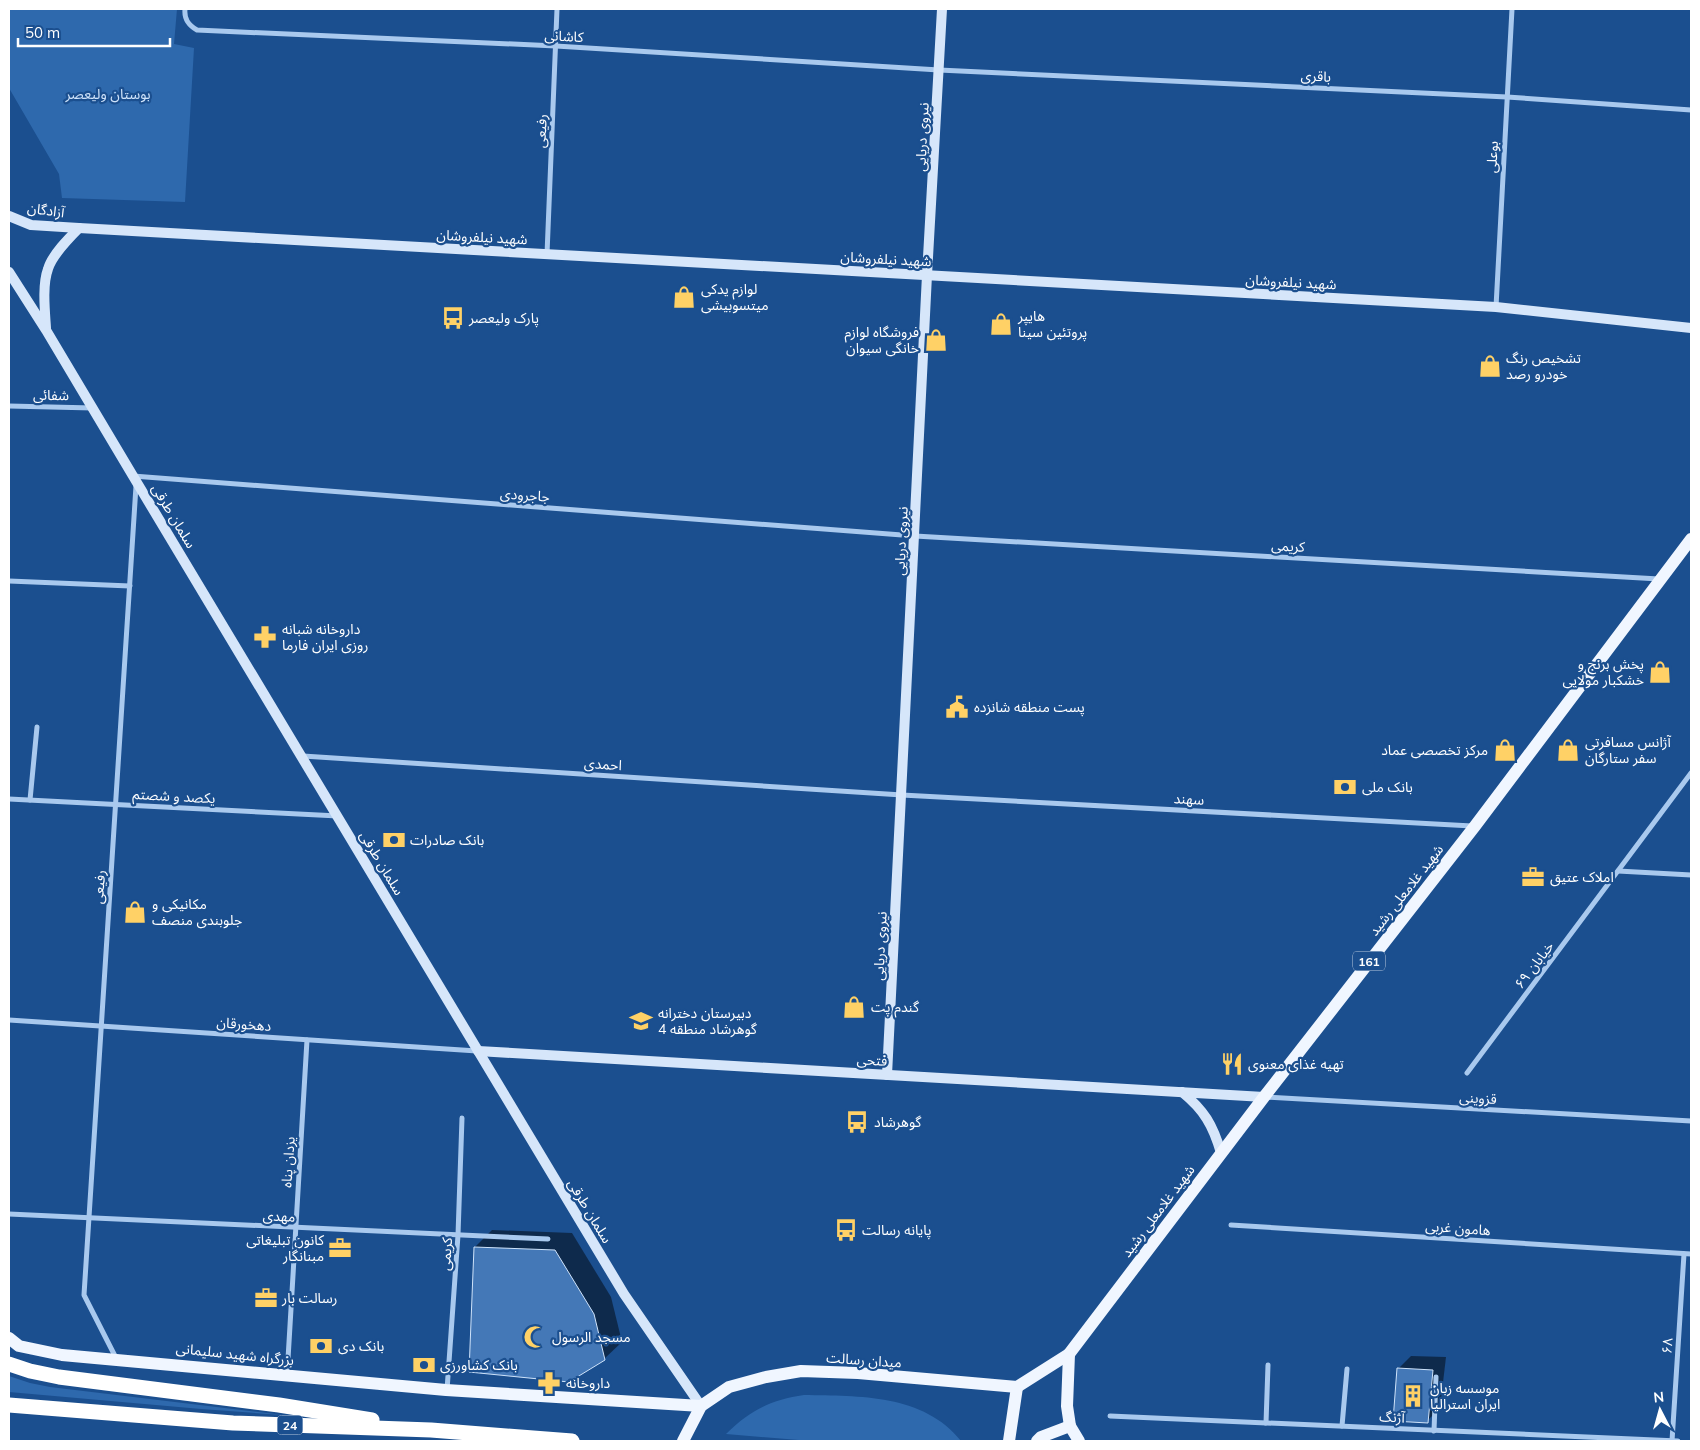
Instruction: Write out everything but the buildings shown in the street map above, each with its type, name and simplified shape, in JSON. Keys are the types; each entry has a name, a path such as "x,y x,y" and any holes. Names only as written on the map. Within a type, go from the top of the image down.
{"highway":[{"path":"9,1364 59,1377 279,1404 431,1430"},
{"name":"24","path":"9,1404 233,1423 431,1430 572,1441"}],"main road":[{"name":"نیروی دریایی","path":"887,1075 942,9"},
{"name":"آزادگان","path":"9,216 31,224 79,228"},
{"name":"شهید نیلفروشان","path":"79,228 1496,307 1691,328"},
{"path":"46,330 44,299 48,269 63,244 79,228"},
{"name":"سلمان طرقی","path":"9,272 93,408 624,1294 701,1406"},
{"name":"شهید غلامعلی رشید","path":"1017,1386 1069,1354 1264,1097 1475,826 1691,539"},
{"name":"فتحی","path":"478,1051 1264,1097"},
{"path":"1182,1092 1197,1105 1208,1120 1217,1138 1221,1153"},
{"name":"بزرگراه شهید سلیمانی","path":"9,1338 19,1346 62,1355 446,1390 701,1406"},
{"path":"1069,1354 1070,1376 1067,1406 1070,1426 1079,1441"},
{"name":"میدان رسالت","path":"683,1441 701,1406 729,1387 766,1376 801,1371 858,1373 1017,1386"},
{"path":"1009,1441 1017,1386"},
{"path":"1039,1439 1070,1426"}],"street":[{"name":"کاشانی","path":"185,9 184,16 189,25 197,30 556,46 939,70"},
{"name":"رفیعی","path":"546,254 557,9"},
{"name":"بوعلی","path":"1496,307 1512,9"},
{"name":"باقری","path":"939,70 1507,97 1691,110"},
{"name":"شفائی","path":"9,406 93,408"},
{"name":"رفیعی","path":"117,1359 84,1295 130,586 135,478"},
{"name":"جاجرودی","path":"135,478 915,536"},
{"name":"کریمی","path":"915,536 1660,579"},
{"path":"9,581 130,586"},
{"path":"30,800 36,727"},
{"name":"احمدی","path":"302,756 902,795"},
{"name":"خیابان ۶۹","path":"1467,1073 1691,773"},
{"name":"سهند","path":"902,795 1475,826"},
{"name":"یکصد و شصتم","path":"9,799 338,816"},
{"path":"1618,871 1691,875"},
{"name":"دهخورقان","path":"9,1020 478,1051"},
{"name":"یزدان پناه","path":"287,1376 307,1040"},
{"name":"قزوینی","path":"1264,1097 1691,1121"},
{"name":"کریمی","path":"446,1390 458,1235 462,1118"},
{"name":"مهدی","path":"9,1214 548,1240"},
{"name":"هامون غربی","path":"1231,1225 1684,1254"},
{"path":"1684,1254 1691,1254"},
{"name":"۶۸","path":"1672,1441 1684,1254"},
{"path":"1266,1423 1268,1365"},
{"path":"1342,1426 1347,1369"},
{"path":"1434,1431 1436,1377"},
{"name":"آژنگ","path":"1110,1416 1672,1441"},
{"path":"1672,1441 1678,1441"}],"green space":[{"name":"بوستان ولیعصر","path":"9,9 177,9 174,44 194,48 185,202 62,198 59,174 9,88"},
{"path":"9,1376 50,1387 283,1415 9,1392"},
{"path":"804,1395 868,1398 910,1406 929,1414 946,1426 961,1441 811,1441 726,1434 744,1418 762,1407 781,1400"}],"place":[{"name":"لوازم یدکی میتسوبیشی","path":"684,297"},
{"name":"پارک ولیعصر","path":"453,318"},
{"name":"هایپر پروتئین سینا","path":"1001,324"},
{"name":"فروشگاه لوازم خانگی سیوان","path":"936,340"},
{"name":"تشخیص رنگ خودرو رصد","path":"1490,366"},
{"name":"داروخانه شبانه روزی ایران فارما","path":"265,637"},
{"name":"پخش برنج و خشکبار مولایی","path":"1660,672"},
{"name":"پست منطقه شانزده","path":"957,707"},
{"name":"مرکز تخصصی عماد","path":"1505,750"},
{"name":"آژانس مسافرتی سفر ستارگان","path":"1568,750"},
{"name":"بانک ملی","path":"1345,787"},
{"name":"بانک صادرات","path":"394,840"},
{"name":"املاک عتیق","path":"1533,877"},
{"name":"مکانیکی و جلوبندی منصف","path":"135,912"},
{"name":"گندم پت","path":"854,1007"},
{"name":"دبیرستان دخترانه گوهرشاد منطقه 4","path":"641,1021"},
{"name":"تهیه غذای معنوی","path":"1232,1064"},
{"name":"گوهرشاد","path":"857,1122"},
{"name":"پایانه رسالت","path":"846,1230"},
{"name":"کانون تبلیغاتی مبنانگار","path":"340,1248"},
{"name":"رسالت بار","path":"266,1298"},
{"name":"مسجد الرسول","path":"535,1337"},
{"name":"بانک دی","path":"321,1346"},
{"name":"بانک کشاورزی","path":"424,1365"},
{"name":"داروخانه","path":"549,1383"},
{"name":"موسسه زبان ایران استرالیا","path":"1413,1396"}]}
